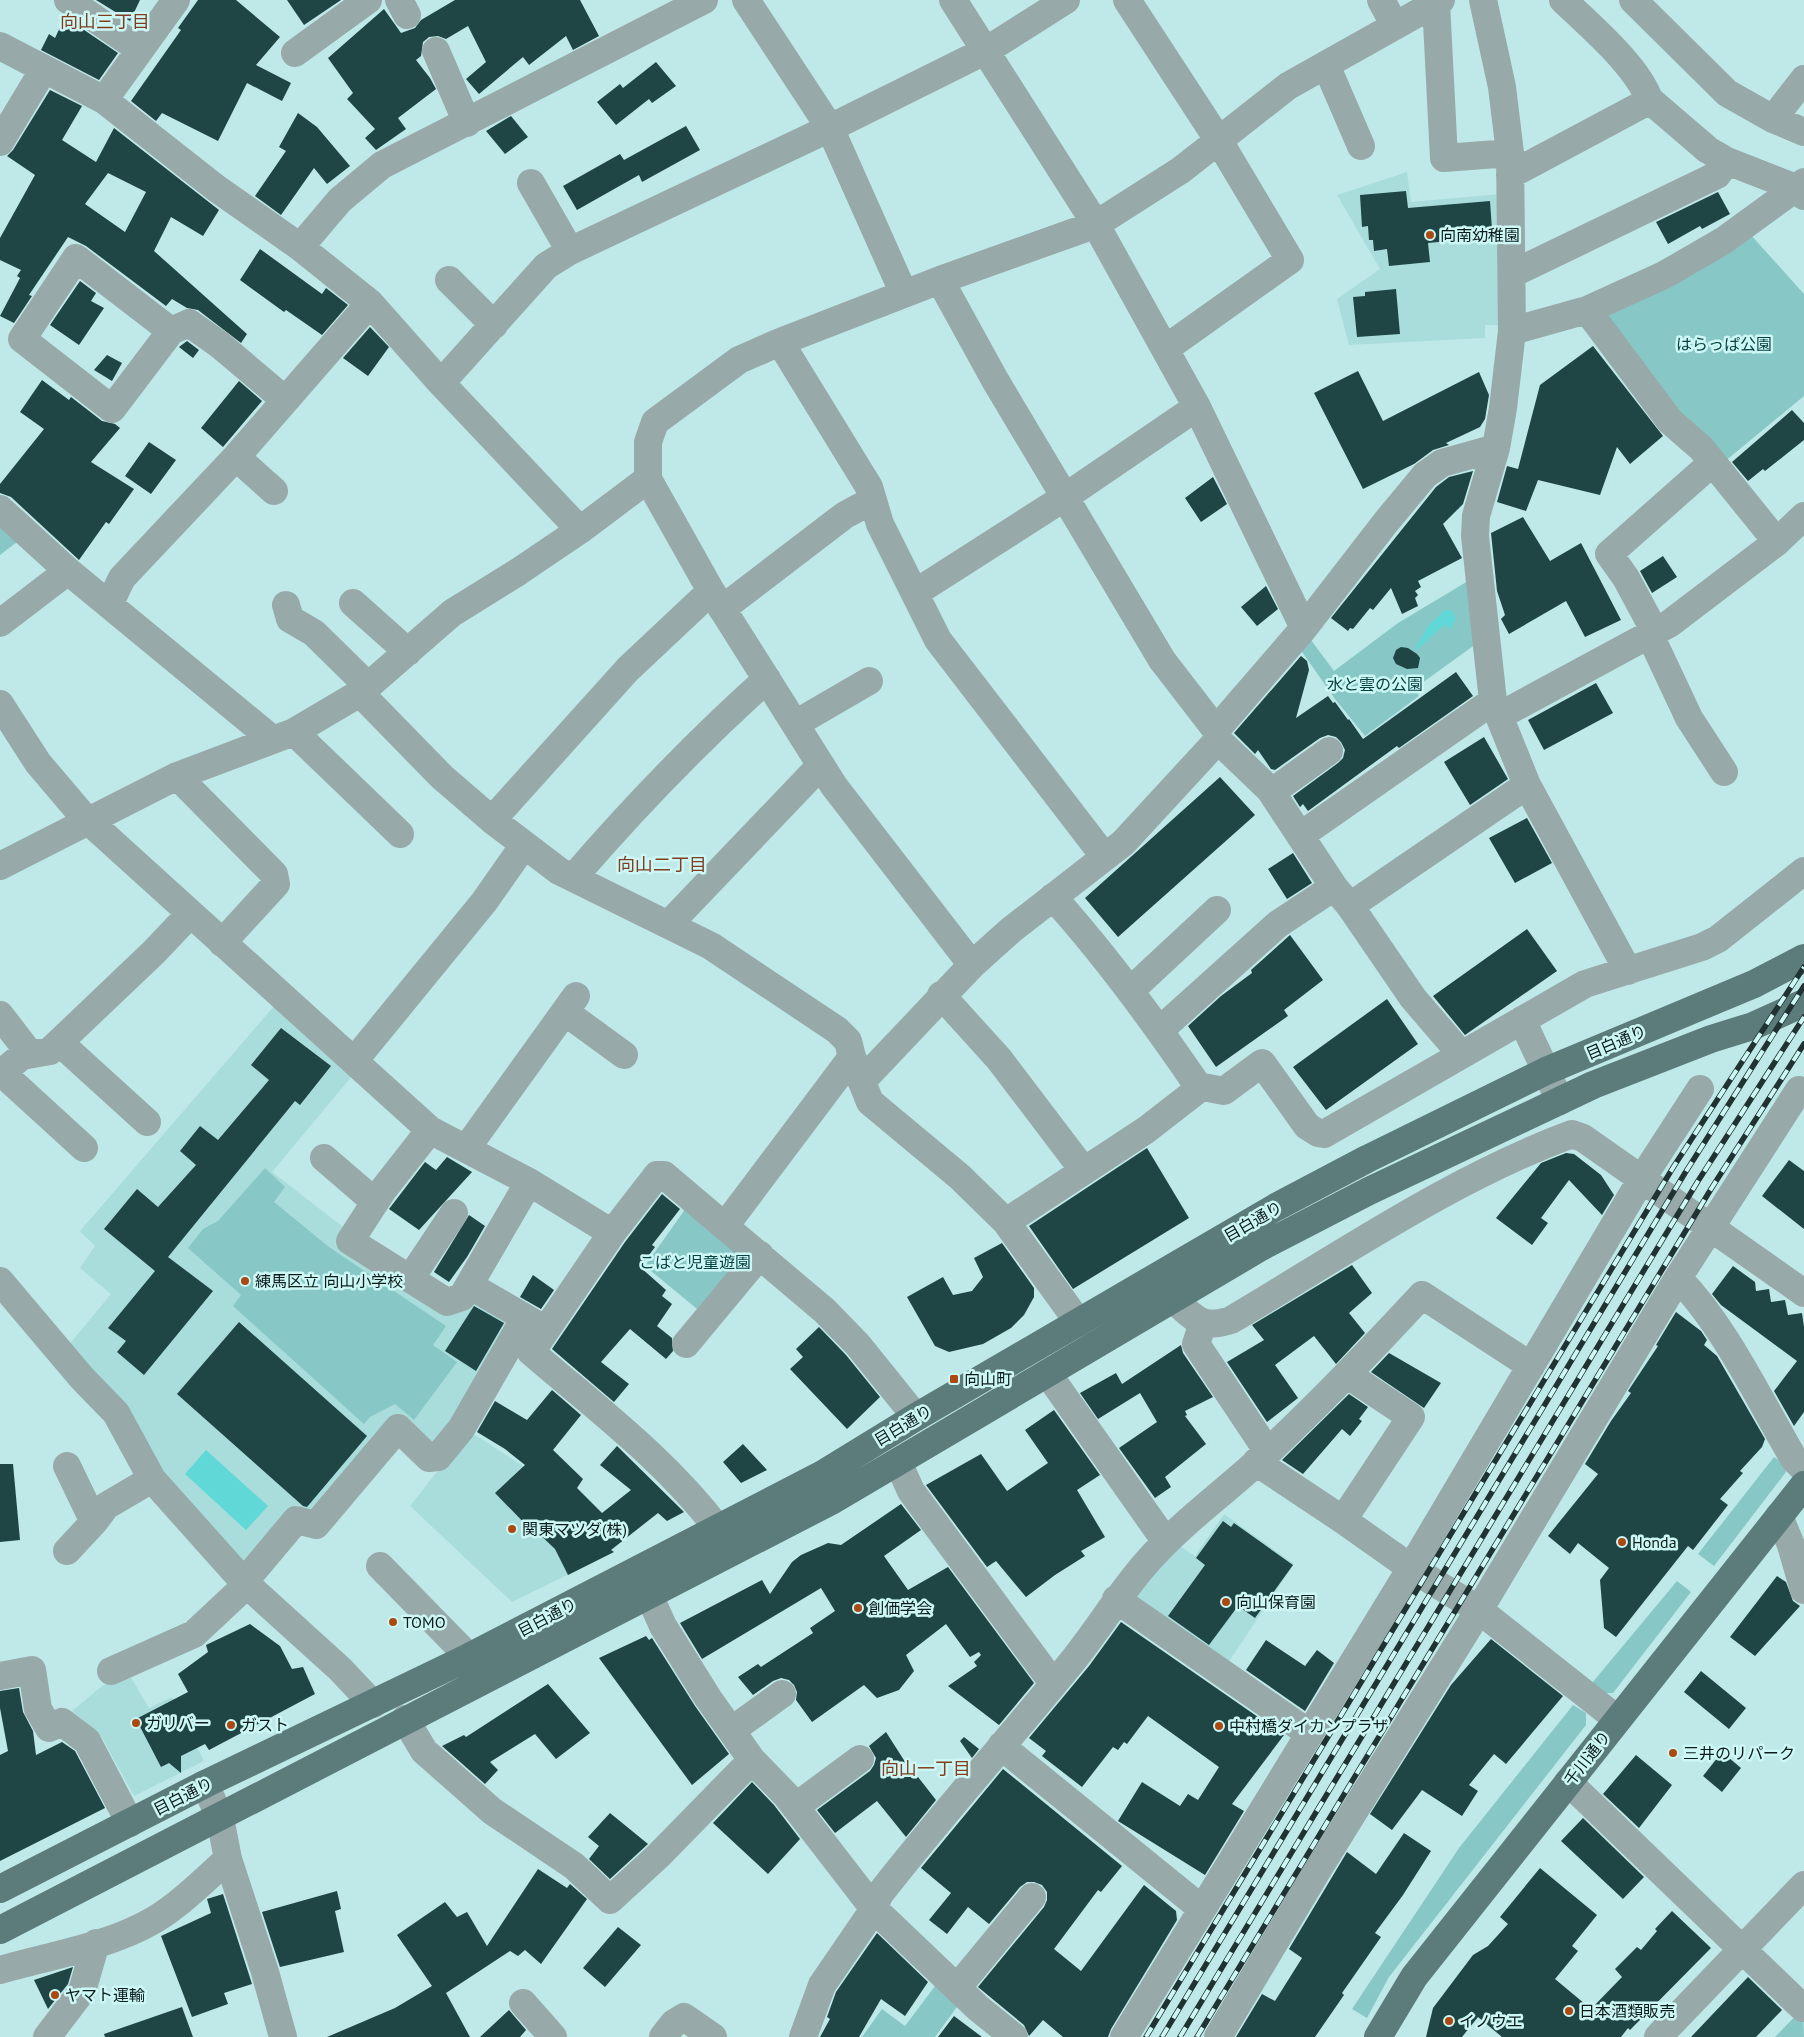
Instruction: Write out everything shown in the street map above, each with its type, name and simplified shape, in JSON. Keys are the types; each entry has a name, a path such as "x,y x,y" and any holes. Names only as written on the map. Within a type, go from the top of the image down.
{"main road":[{"name":"目白通り","path":"0,1889 206,1784 469,1657 823,1474 916,1417 1276,1207 1439,1122 1546,1071 1754,984 1804,958"},
{"name":"目白通り","path":"0,1930 220,1818 405,1719 833,1500 1261,1247 1369,1191 1560,1101 1653,1061 1711,1039 1753,1026 1804,1003"},
{"name":"千川通り","path":"1378,2037 1414,1977 1804,1485"}],"street":[{"path":"68,0 139,49"},
{"path":"104,100 176,0"},
{"path":"295,53 368,0"},
{"path":"300,247 340,200 382,165 467,123 674,7 704,0"},
{"path":"746,0 830,128 904,294"},
{"path":"953,0 987,50 1095,222 1197,407 1304,628"},
{"path":"441,383 546,266 570,251 830,128 987,50 1066,0"},
{"path":"1126,0 1219,141 1290,260 1165,349"},
{"path":"1381,0 1395,26"},
{"path":"1483,0 1502,87 1510,164 1512,331 1504,408 1496,448 1476,516 1475,536 1496,709 1527,785 1628,971"},
{"path":"1563,0 1611,47 1645,88 1650,102 1708,150 1727,161 1801,188"},
{"path":"1633,0 1727,93 1774,119 1804,132"},
{"path":"972,965 834,786 716,600 648,479 648,442 655,422 739,360 780,342 1095,222 1181,170 1288,86 1439,2 1444,158 1510,164 1650,102"},
{"path":"0,46 104,100 216,188 300,247 370,303 441,383 580,530"},
{"path":"436,50 467,123"},
{"path":"1326,65 1361,146"},
{"path":"0,142 44,69"},
{"path":"1774,119 1804,79"},
{"path":"1512,274 1717,175 1727,161"},
{"path":"531,183 570,251"},
{"path":"1512,331 1587,310 1694,259 1801,188"},
{"path":"171,331 76,258 22,339 112,409 171,331 189,323 220,345 285,400"},
{"path":"449,280 494,325"},
{"path":"940,280 995,380 1162,660 1217,735 1272,792 1412,998 1461,1054"},
{"path":"110,605 122,578 236,457 370,303"},
{"path":"1587,310 1670,421 1701,448 1777,542"},
{"path":"780,342 869,487 880,524 938,640 1104,856"},
{"path":"915,594 1197,407"},
{"path":"725,1226 857,1069 972,965 1104,856 1123,843 1217,735 1425,475 1442,463 1496,448"},
{"path":"236,457 274,491"},
{"path":"1712,463 1608,554 1626,578 1653,633 1689,718 1724,772"},
{"path":"0,866 90,822 176,776 283,736 364,690 452,613 518,572 580,530 648,479"},
{"path":"492,820 628,669 716,600 845,515 873,500"},
{"path":"0,509 68,571 283,736 400,834"},
{"path":"1301,835 1496,709 1669,624 1777,542 1804,516"},
{"path":"0,623 68,571"},
{"path":"354,603 408,652"},
{"path":"286,605 290,619 314,633 442,777 524,845 559,871 712,946 837,1030 848,1041 870,1102 960,1177 1006,1222 1079,1323"},
{"path":"573,878 631,812 714,726 767,680"},
{"path":"795,724 869,680"},
{"path":"4,718 38,763 90,822 222,944 354,1060 430,1130 529,1182 612,1233"},
{"path":"1272,792 1329,751"},
{"path":"669,924 821,765"},
{"path":"176,776 274,874 276,884 222,944"},
{"path":"1160,1030 1278,924 1342,897 1527,785"},
{"path":"354,1060 484,902 524,845"},
{"path":"1054,897 1096,944 1160,1030 1198,1086 1224,1091 1262,1063 1307,1126 1318,1133 1324,1134 1331,1132 1461,1054 1585,984 1702,948 1718,939 1804,871"},
{"path":"1130,991 1217,910"},
{"path":"84,1148 1,1073 22,1056 50,1052 190,914"},
{"path":"941,995 999,1059 1084,1171"},
{"path":"466,1149 570,1004 624,1055"},
{"path":"0,1015 30,1054"},
{"path":"1522,1020 1560,1101"},
{"path":"60,1043 147,1122"},
{"path":"1006,1222 1146,1130 1195,1092 1198,1086"},
{"path":"1124,2037 1411,1568 1641,1180 1700,1089"},
{"path":"1218,2037 1317,1871 1479,1610 1678,1278 1799,1090 1804,1094"},
{"path":"430,1130 375,1202 350,1241 447,1302 462,1297 529,1182"},
{"path":"1173,1300 1203,1323 1213,1326 1231,1320 1464,1183 1524,1152 1572,1134 1583,1138 1804,1293"},
{"path":"324,1158 375,1202"},
{"path":"111,1671 194,1634 239,1592 244,1582 296,1520 316,1525 398,1428 429,1458 438,1457 461,1429 536,1324 612,1233 657,1175 664,1175 832,1318 858,1345 916,1417"},
{"path":"410,1279 454,1213"},
{"path":"686,1344 760,1255"},
{"path":"1678,1278 1690,1290 1728,1345 1794,1458 1804,1469"},
{"path":"0,1281 82,1378 116,1413 152,1479 244,1582 340,1669 373,1704"},
{"path":"469,1285 536,1324"},
{"path":"803,2037 822,1985 874,1909 879,1896 938,1820 1066,1670 1116,1599 1166,1542 1262,1457 1348,1375 1422,1295 1532,1366"},
{"path":"1203,1323 1196,1344 1262,1457 1343,1520 1411,1568 1479,1610 1617,1719"},
{"path":"536,1324 531,1352 647,1450 704,1510 718,1529"},
{"path":"1048,1374 1166,1542"},
{"path":"1343,1520 1411,1417 1348,1375"},
{"path":"898,1462 911,1491 1053,1683"},
{"path":"67,1466 94,1522"},
{"path":"67,1551 106,1506 152,1479"},
{"path":"1779,1516 1791,1545 1804,1590"},
{"path":"380,1566 469,1657"},
{"path":"649,1594 663,1626 708,1698 752,1760 795,1808 874,1909 956,1988 1014,2037"},
{"path":"1116,1599 1310,1734"},
{"path":"0,1676 32,1670 38,1709 50,1728 62,1722 87,1741 130,1822"},
{"path":"732,1730 782,1694"},
{"path":"405,1719 424,1751 492,1810 574,1866 610,1900 658,1856 752,1760"},
{"path":"1001,1746 1202,1909"},
{"path":"795,1808 860,1759"},
{"path":"1568,1782 1804,2008"},
{"path":"206,1784 220,1818 228,1859 265,1972 283,2037"},
{"path":"0,1970 96,1943 153,1920 175,1905 228,1859"},
{"path":"1658,2037 1804,1885"},
{"path":"956,1988 1032,1897"},
{"path":"47,2037 82,1991 96,1943"},
{"path":"524,2003 553,2037"},
{"path":"663,2037 674,2023 684,2017 713,2037"}],"shaded area":[{"name":"向南幼稚園","path":"1407,172 1411,202 1500,194 1501,325 1485,325 1485,338 1349,345 1337,299 1380,269 1337,195"},
{"path":"1445,610 1451,610 1456,619 1449,630 1446,625 1442,627 1415,651 1429,625"},
{"name":"練馬区立 向山小学校","path":"275,1005 353,1075 272,1172 347,1230 335,1244 450,1316 470,1302 507,1319 510,1331 437,1446 396,1417 317,1511 305,1512 296,1505 250,1562 241,1562 158,1470 68,1346 111,1294 80,1268 95,1246 80,1231"},
{"name":"関東マツダ(株)","path":"469,1431 523,1466 614,1552 512,1602 410,1506"},
{"path":"206,1450 268,1506 246,1530 185,1474"},
{"path":"1224,1514 1294,1564 1226,1666 1135,1605 1133,1592 1177,1544 1195,1556"},
{"name":"ガリバー","path":"129,1674 149,1708 172,1697 204,1761 134,1796 101,1736 72,1711 112,1678"}],"green space":[{"name":"はらっぱ公園","path":"1750,234 1804,294 1804,396 1724,462 1684,422 1607,320 1609,309"},
{"path":"0,521 21,539 0,555"},
{"name":"水と雲の公園","path":"1468,581 1476,644 1415,688 1419,696 1365,736 1335,699 1298,646 1308,636 1334,671 1398,623"},
{"path":"265,1168 285,1187 274,1202 329,1247 446,1326 433,1345 457,1362 414,1420 395,1404 370,1417 364,1424 233,1306 241,1295 188,1248 203,1229 218,1221"},
{"name":"こばと児童遊園","path":"686,1208 743,1255 702,1313 645,1266"},
{"path":"1774,1457 1783,1463 1786,1472 1714,1566 1698,1554"},
{"path":"1677,1581 1691,1592 1613,1693 1603,1693 1592,1683"},
{"path":"1573,1705 1586,1713 1586,1725 1389,1977 1367,2018 1352,2009 1459,1848"},
{"path":"935,1986 959,2004 935,2037 862,2037 882,2009 905,2026"},
{"path":"1803,2008 1804,2037 1775,2037"}],"building":[{"path":"96,0 140,0 130,21"},
{"path":"198,0 236,0 280,37 256,65 291,83 282,101 247,83 218,141 162,113 156,121 131,101 181,30 178,28"},
{"path":"287,0 341,0 304,25"},
{"path":"455,0 580,0 599,36 573,50 566,36 529,65 523,57 479,94 466,79 486,62 468,26 446,39 438,36 429,37 423,42 421,56 416,60 436,89 398,118 406,129 376,150 365,138 375,129 347,99 353,93 328,58 384,9 401,33 415,28 421,20"},
{"path":"65,17 118,53 99,80 41,50 49,34 55,38"},
{"path":"656,62 676,86 652,103 649,99 616,125 597,102 620,84 623,88"},
{"path":"50,90 82,106 62,140 96,162 114,128 219,210 203,236 171,217 154,251 247,334 241,343 198,310 187,308 172,299 166,306 86,246 68,237 29,295 32,296 14,323 0,316 20,278 17,276 21,270 0,260 0,238 35,175 7,156 13,150","holes":["108,173 146,192 125,232 85,204"]},
{"path":"298,113 317,127 350,166 327,184 314,168 281,215 255,196 286,151 279,147"},
{"path":"511,116 528,137 505,154 486,131"},
{"path":"686,126 700,150 642,182 639,175 577,210 563,186 620,154 624,160"},
{"path":"1406,191 1408,208 1490,201 1492,230 1481,231 1482,238 1428,243 1430,262 1389,266 1387,249 1374,251 1373,240 1369,240 1368,226 1362,227 1360,195"},
{"path":"1718,192 1730,214 1702,229 1700,226 1668,244 1656,222"},
{"path":"260,249 322,294 326,288 348,305 322,335 286,310 284,312 240,280"},
{"path":"80,281 96,293 91,301 104,308 79,345 50,325"},
{"path":"1396,289 1400,334 1357,337 1353,297 1365,296 1365,292"},
{"path":"370,327 389,347 368,376 343,358"},
{"path":"187,341 199,350 193,358 179,347"},
{"path":"1593,346 1663,436 1630,464 1617,447 1600,495 1538,480 1526,511 1497,502 1507,466 1518,469 1540,385"},
{"path":"107,355 122,363 112,381 94,370"},
{"path":"1358,371 1383,421 1479,372 1489,395 1485,419 1480,427 1446,443 1449,445 1433,450 1414,464 1363,489 1314,393"},
{"path":"42,380 69,400 71,397 102,421 115,424 120,428 91,462 134,489 109,524 106,522 79,560 11,497 0,493 0,484 44,429 20,412"},
{"path":"239,381 262,401 223,447 201,428"},
{"path":"1792,410 1804,423 1804,440 1765,471 1763,469 1748,481 1732,462"},
{"path":"149,442 176,460 151,494 125,476"},
{"path":"1473,471 1463,504 1443,524 1462,558 1418,581 1421,587 1415,591 1418,595 1415,598 1418,606 1402,614 1391,588 1373,610 1370,608 1353,629 1350,628 1348,631 1331,618 1436,487 1449,477"},
{"path":"1213,477 1227,504 1201,522 1185,498"},
{"path":"1523,517 1550,561 1581,543 1621,620 1585,637 1566,601 1509,634 1501,619 1505,615 1497,591 1491,533"},
{"path":"1663,556 1677,577 1652,593 1640,571"},
{"path":"1266,586 1278,609 1257,626 1241,607"},
{"path":"1401,647 1408,648 1417,654 1420,658 1418,668 1407,669 1396,664 1393,658 1396,650"},
{"path":"1301,656 1307,661 1309,670 1296,718 1328,696 1349,719 1363,739 1456,672 1473,696 1399,748 1397,746 1308,811 1303,804 1300,807 1293,796 1343,758 1345,750 1341,742 1336,737 1328,735 1320,738 1275,770 1271,769 1258,750 1255,754 1234,733"},
{"path":"1596,683 1613,713 1544,750 1528,720"},
{"path":"1484,737 1508,779 1470,805 1444,762"},
{"path":"1220,777 1255,815 1118,937 1085,898"},
{"path":"1527,818 1552,863 1515,883 1489,838"},
{"path":"1293,853 1312,883 1287,899 1268,869"},
{"path":"1527,929 1557,971 1465,1035 1433,996"},
{"path":"1290,935 1323,980 1284,1010 1288,1016 1216,1067 1188,1026 1221,996 1252,973 1251,970"},
{"path":"1387,999 1418,1044 1326,1110 1293,1067"},
{"path":"281,1028 331,1066 300,1105 295,1101 168,1257 213,1291 144,1375 117,1352 126,1341 108,1328 155,1271 104,1229 137,1189 158,1207 196,1165 180,1151 200,1126 218,1140 269,1080 251,1065"},
{"path":"1147,1148 1189,1218 1073,1289 1029,1226"},
{"path":"1566,1153 1574,1154 1601,1175 1614,1195 1602,1215 1569,1180 1541,1218 1548,1223 1532,1245 1496,1218 1541,1163"},
{"path":"447,1157 472,1172 419,1230 389,1209 425,1162 436,1170"},
{"path":"1789,1160 1804,1171 1804,1229 1762,1196"},
{"path":"662,1194 680,1209 652,1245 655,1247 640,1267 666,1290 662,1296 672,1304 657,1326 672,1338 673,1351 666,1359 630,1329 601,1362 629,1384 614,1402 552,1349 625,1242"},
{"path":"469,1215 485,1226 467,1257 449,1282 434,1272"},
{"path":"1002,1243 1034,1288 1034,1297 1024,1315 1011,1328 983,1344 949,1352 935,1346 907,1297 943,1277 953,1295 972,1291 983,1277 974,1258"},
{"path":"1352,1265 1372,1293 1349,1313 1365,1333 1336,1364 1314,1336 1275,1365 1298,1398 1267,1422 1227,1362 1264,1340 1252,1325"},
{"path":"1733,1266 1755,1282 1756,1291 1769,1289 1771,1302 1785,1300 1788,1315 1802,1313 1804,1327 1804,1412 1794,1426 1774,1391 1797,1361 1721,1305 1712,1294"},
{"path":"533,1275 554,1290 541,1309 520,1297"},
{"path":"474,1306 504,1323 476,1371 445,1351"},
{"path":"1676,1312 1701,1331 1707,1340 1704,1345 1717,1356 1765,1439 1762,1447 1740,1471 1743,1473 1720,1499 1728,1505 1693,1550 1688,1546 1616,1637 1604,1628 1600,1580 1609,1568 1578,1543 1570,1554 1548,1536 1598,1474 1585,1464 1611,1421 1631,1393 1628,1391 1658,1346 1656,1345"},
{"path":"239,1322 367,1436 307,1507 303,1506 177,1394"},
{"path":"819,1327 846,1355 880,1397 847,1429 790,1369 803,1357 796,1349"},
{"path":"1181,1345 1183,1353 1213,1397 1185,1411 1187,1415 1185,1416 1206,1444 1165,1477 1171,1487 1155,1498 1119,1448 1157,1422 1140,1393 1098,1419 1080,1393 1116,1373 1122,1384"},
{"path":"1389,1353 1441,1383 1424,1408 1371,1372"},
{"path":"552,1390 581,1415 553,1450 583,1479 577,1488 602,1513 631,1490 600,1465 617,1446 684,1512 667,1521 658,1513 611,1550 614,1552 568,1575 555,1549 535,1530 532,1531 495,1493 525,1465 505,1449 477,1432 495,1401 527,1420"},
{"path":"1349,1394 1368,1407 1359,1419 1362,1421 1350,1436 1342,1429 1303,1474 1282,1460"},
{"path":"1054,1410 1100,1475 1077,1490 1105,1537 1081,1551 1085,1556 1055,1575 1026,1597 996,1561 987,1567 926,1485 981,1454 1007,1491 1048,1463 1025,1430"},
{"path":"743,1444 767,1470 741,1483 723,1462"},
{"path":"0,1464 13,1464 20,1540 0,1542"},
{"path":"901,1504 921,1530 884,1556 908,1590 948,1567 1034,1683 999,1725 948,1686 977,1666 974,1662 981,1655 979,1652 970,1657 946,1624 906,1655 914,1671 899,1690 877,1698 864,1685 812,1722 796,1700 797,1692 789,1680 781,1678 773,1681 753,1695 738,1677 758,1664 761,1667 813,1633 810,1628 835,1611 821,1588 702,1659 680,1623 762,1580 770,1594 792,1562 801,1555 828,1543 841,1545"},
{"name":"向山保育園","path":"1223,1521 1231,1527 1234,1523 1293,1565 1255,1618 1238,1606 1209,1645 1168,1616 1205,1565 1196,1558"},
{"path":"1777,1576 1786,1582 1793,1601 1800,1606 1755,1656 1730,1637"},
{"path":"1121,1622 1284,1735 1232,1804 1244,1811 1205,1875 1118,1821 1142,1782 1180,1806 1188,1794 1198,1800 1219,1767 1148,1716 1127,1744 1124,1742 1118,1750 1113,1747 1082,1787 1042,1756 1046,1751 1029,1738 1089,1666"},
{"path":"250,1624 280,1646 292,1669 303,1667 315,1694 209,1750 205,1744 181,1756 181,1773 169,1763 161,1767 136,1719 188,1692 178,1674 208,1652 206,1645"},
{"path":"646,1636 649,1640 652,1638 695,1706 729,1754 692,1785 599,1658"},
{"path":"1491,1639 1563,1696 1506,1764 1494,1754 1469,1785 1478,1791 1462,1816 1422,1790 1392,1830 1370,1814 1451,1685"},
{"path":"1266,1640 1305,1666 1317,1650 1334,1663 1305,1711 1246,1670"},
{"path":"1701,1671 1746,1708 1729,1729 1684,1692"},
{"path":"548,1684 590,1733 556,1759 535,1734 490,1762 498,1770 485,1784 442,1746 464,1735 466,1737"},
{"path":"19,1688 23,1712 33,1731 36,1755 62,1742 75,1751 105,1808 0,1861 0,1755 8,1751 0,1708 0,1691"},
{"path":"886,1732 916,1779 918,1777 936,1800 906,1837 877,1801 835,1833 817,1810 870,1771 876,1758 869,1746"},
{"path":"964,1737 979,1749 972,1758 960,1741"},
{"path":"1722,1752 1741,1768 1722,1792 1703,1776"},
{"path":"1636,1755 1672,1785 1639,1828 1603,1794"},
{"path":"1003,1769 1122,1866 1101,1892 1098,1890 1054,1949 1081,1971 1144,1885 1176,1911 1177,1920 1108,2037 1063,2037 1043,2020 1029,2036 1024,2025 978,1987 1044,1907 1047,1900 1047,1892 1042,1885 1027,1882 1020,1887 989,1924 968,1907 947,1934 929,1920 951,1893 921,1868"},
{"path":"752,1782 774,1805 800,1839 768,1874 713,1823"},
{"path":"610,1813 648,1844 610,1879 589,1859 599,1846 588,1837"},
{"path":"1583,1818 1644,1877 1623,1899 1561,1841"},
{"path":"1404,1833 1431,1851 1403,1895 1375,1933 1381,1937 1342,1993 1344,1995 1315,2037 1236,2037 1262,1994 1275,2001 1302,1958 1289,1949 1347,1852 1376,1874"},
{"path":"1540,1868 1597,1915 1572,1946 1578,1951 1555,1979 1591,2009 1622,1977 1615,1969 1637,1947 1641,1950 1657,1931 1655,1929 1672,1911 1711,1948 1621,2037 1502,2037 1478,2017 1462,2037 1426,2037 1433,2008 1473,1955 1488,1946 1508,1924 1500,1917"},
{"path":"538,1869 567,1888 570,1884 587,1899 541,1964 525,1950 518,1956 510,1951 446,1993 470,2037 327,2037 395,2008 432,1986 397,1935 445,1902 457,1917 467,1912 487,1946"},
{"path":"337,1891 341,1909 335,1911 344,1952 280,1967 262,1912"},
{"path":"223,1894 252,1984 224,1993 228,2004 192,2017 161,1936 211,1913 207,1899"},
{"path":"618,1927 641,1945 605,1987 583,1968"},
{"path":"877,1933 928,1982 905,2016 881,1999 859,2037 820,2037 830,2019 827,2017 836,1992"},
{"name":"ヤマト運輸","path":"73,1967 68,1984 48,2009 34,1980"},
{"path":"1748,1977 1782,2010 1756,2037 1691,2037"},
{"path":"182,2007 193,2037 105,2037 104,2034"},
{"path":"509,2010 526,2030 520,2037 480,2037"},
{"path":"954,2016 982,2037 938,2037"}],"railway":[{"path":"1146,2037 1674,1166 1804,967"},
{"path":"1162,2037 1685,1173 1804,986"},
{"path":"1180,2037 1698,1181 1804,1017"},
{"path":"1197,2037 1711,1189 1804,1044"}],"place":[{"name":"向南幼稚園","path":"1430,235"},
{"name":"練馬区立 向山小学校","path":"245,1281"},
{"name":"向山町","path":"954,1379"},
{"name":"関東マツダ(株)","path":"512,1529"},
{"name":"Honda","path":"1622,1542"},
{"name":"向山保育園","path":"1226,1602"},
{"name":"創価学会","path":"858,1608"},
{"name":"TOMO","path":"393,1622"},
{"name":"ガリバー","path":"136,1723"},
{"name":"ガスト","path":"231,1725"},
{"name":"中村橋ダイカンプラザ","path":"1219,1726"},
{"name":"三井のリパーク","path":"1673,1753"},
{"name":"ヤマト運輸","path":"55,1995"},
{"name":"日本酒類販売","path":"1569,2011"},
{"name":"イノウエ","path":"1449,2021"}],"district":[{"name":"向山三丁目","path":"105,21"},
{"name":"向山二丁目","path":"662,864"},
{"name":"向山一丁目","path":"926,1768"}]}
